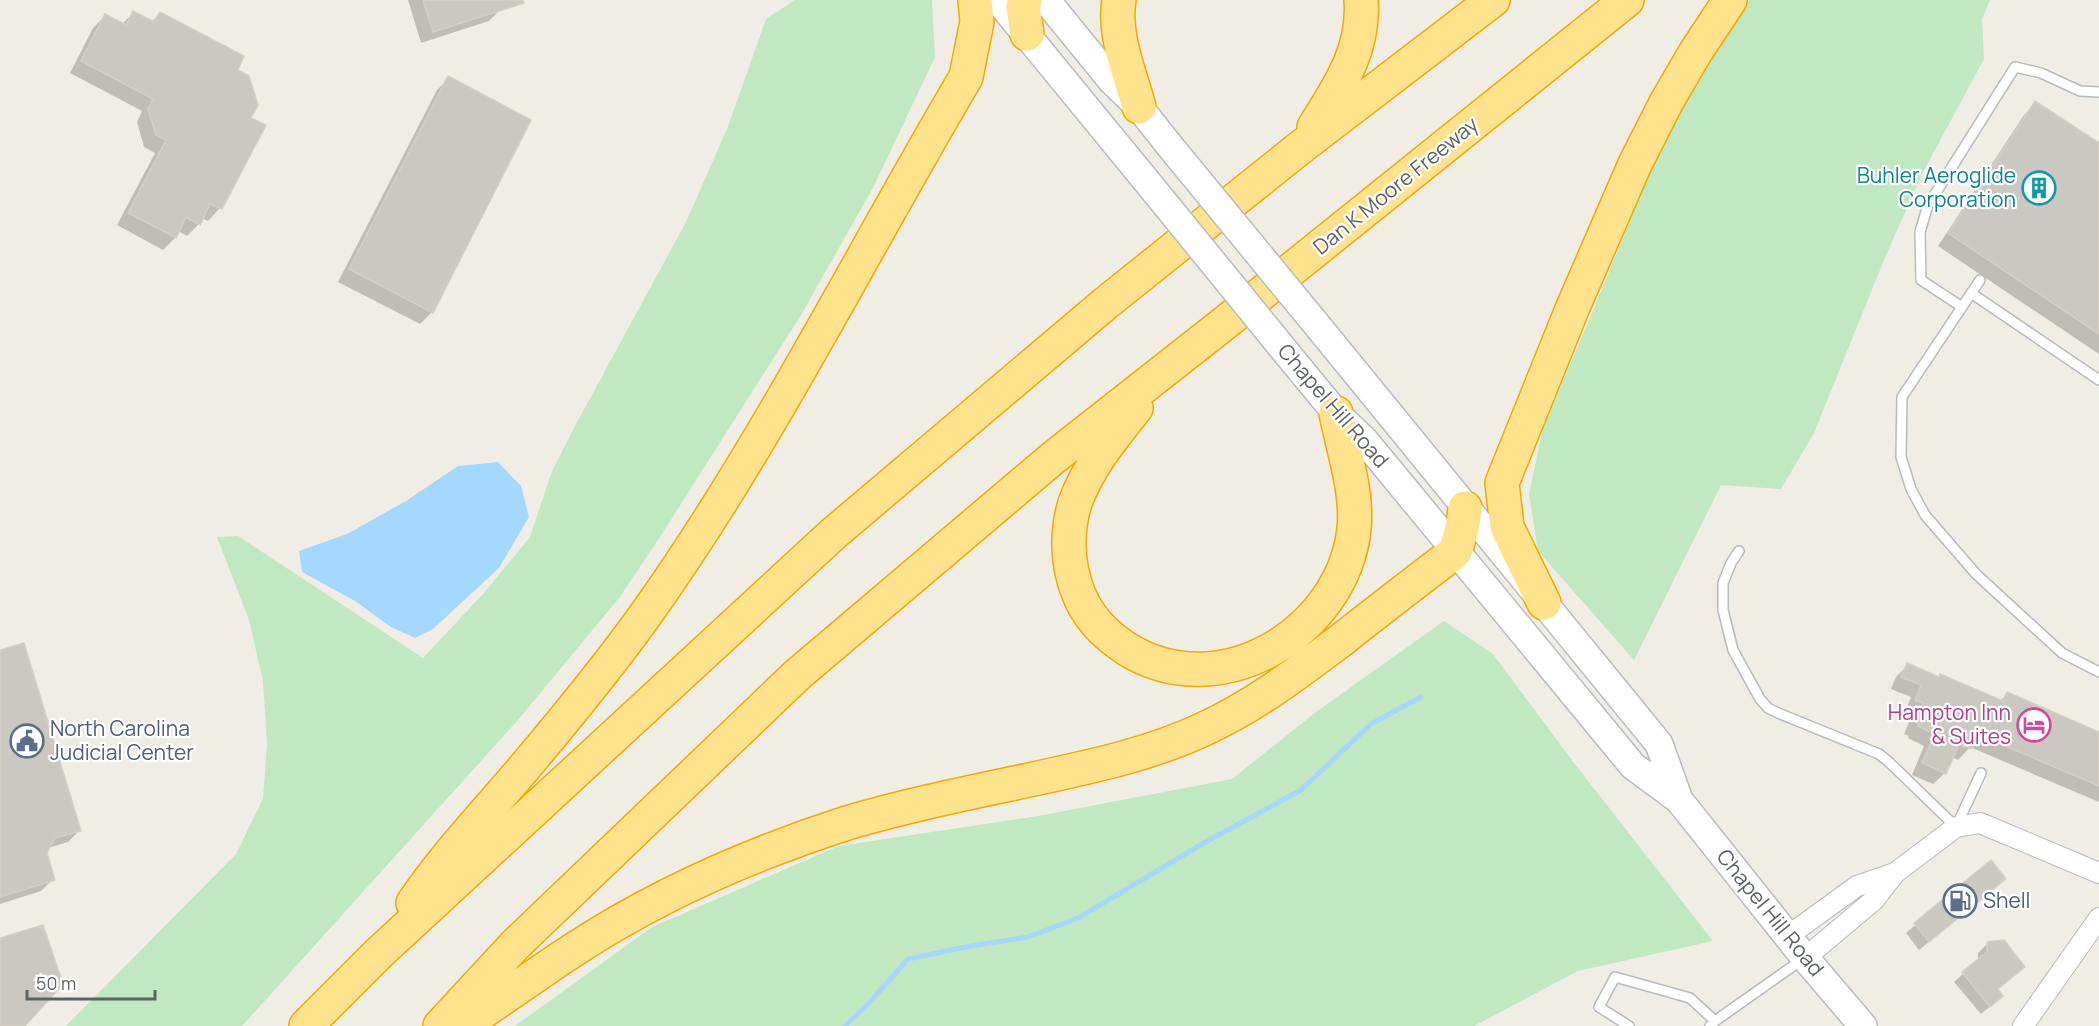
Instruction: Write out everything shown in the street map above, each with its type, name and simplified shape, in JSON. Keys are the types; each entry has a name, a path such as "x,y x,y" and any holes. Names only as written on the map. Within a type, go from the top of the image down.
{"highway":[{"path":"379,952 436,869 602,673 691,550 733,483 966,77 977,22 975,0"},
{"path":"1025,0 1023,7 1027,34"},
{"path":"1119,0 1122,49 1139,107"},
{"path":"1301,147 1351,66 1361,32 1361,0"},
{"path":"306,1026 379,952 833,534 1106,303 1301,147 1493,0"},
{"name":"Dan K Moore Freeway","path":"1165,370 1627,0"},
{"path":"1544,603 1507,527 1502,483 1635,164 1695,53 1730,0"},
{"path":"1165,370 1110,441 1087,476 1071,521 1069,544 1074,583 1080,598 1096,623 1127,649 1165,665 1189,669 1215,668 1269,653 1304,627 1333,592 1347,560 1354,529 1355,512 1353,492 1336,413"},
{"path":"440,1026 515,945 797,675 1053,458 1165,370"},
{"path":"462,1026 580,946 641,910 706,878 772,850 848,823 897,810 1100,765 1159,747 1201,731 1242,711 1280,687 1455,552 1463,525 1465,508"}],"main road":[{"name":"Chapel Hill Road","path":"998,0 1336,413 1365,441 1633,766 1679,800 1805,958 1863,1026"},
{"name":"Chapel Hill Road","path":"1046,0 1112,81 1139,107 1659,744 1679,800"}],"street":[{"path":"1805,958 1874,900 1895,873 1956,827 1980,823 2099,873"},
{"path":"1788,936 1857,886 1895,873"},
{"path":"2023,1026 2099,918"}],"lane":[{"path":"1962,307 1921,280 1920,232 1928,205 2015,68 2041,73 2080,91 2099,92"},
{"path":"1980,280 1902,397 1900,457 1911,489 1925,515 1976,574 2062,653 2099,672"},
{"path":"1971,293 2099,380"},
{"path":"1739,551 1723,583 1723,610 1733,650 1760,699 1768,708 1879,754 1956,827 1981,772"},
{"path":"1629,1026 1599,1007 1615,977 1690,998 1713,1023 1805,958"}],"green space":[{"path":"795,0 932,0 935,57 874,186 801,315 619,598 517,721 242,1026 66,1026 236,854 263,799 267,744 263,681 249,620 217,537 238,536 423,658 484,593 530,537 552,471 686,222 727,129 766,19"},
{"path":"1749,0 1990,0 1982,19 1984,59 1922,174 1884,260 1814,433 1781,489 1721,485 1634,660 1538,551 1529,494 1543,428 1660,147 1726,31"},
{"path":"1444,621 1493,654 1574,763 1713,941 1578,971 1474,1026 515,1026 652,927 839,846 1038,816 1232,779 1316,712"}],"water":[{"path":"498,462 521,486 529,517 499,568 433,629 415,638 391,627 355,601 302,572 299,551 347,534 406,501 458,466"}],"building":[{"path":"423,0 523,0 524,3 433,32"},
{"path":"133,11 154,22 160,12 244,56 238,70 249,76 258,105 251,118 266,125 222,209 210,204 200,225 186,217 176,238 128,213 166,140 156,135 148,109 153,99 81,61 105,14 126,25"},
{"path":"448,76 531,120 433,313 349,269"},
{"name":"Buhler Aeroglide Corporation","path":"2035,101 2099,143 2099,334 1948,233"},
{"name":"North Carolina Judicial Center","path":"24,643 81,831 55,838 47,853 55,880 0,897 0,650"},
{"name":"Hampton Inn & Suites","path":"1907,663 1939,677 1940,674 2003,701 2007,692 2099,732 2099,786 1977,734 1971,749 1959,744 1946,774 1922,763 1935,734 1918,726 1920,724 1915,722 1923,703 1915,700 1921,685 1901,677"},
{"name":"Shell","path":"1991,860 2006,879 1929,942 1914,923"},
{"path":"43,925 63,984 25,1026 0,1026 0,938"},
{"path":"2004,940 2025,967 1998,989 2003,996 1990,1007 1962,972 1987,952 1987,942"}],"waterway":[{"path":"845,1026 871,1001 908,959 1028,937 1078,918 1202,844 1301,790 1371,724 1421,697"}],"place":[{"name":"Buhler Aeroglide Corporation","path":"2039,188"},
{"name":"Hampton Inn & Suites","path":"2034,725"},
{"name":"North Carolina Judicial Center","path":"27,741"},
{"name":"Shell","path":"1960,901"}]}
